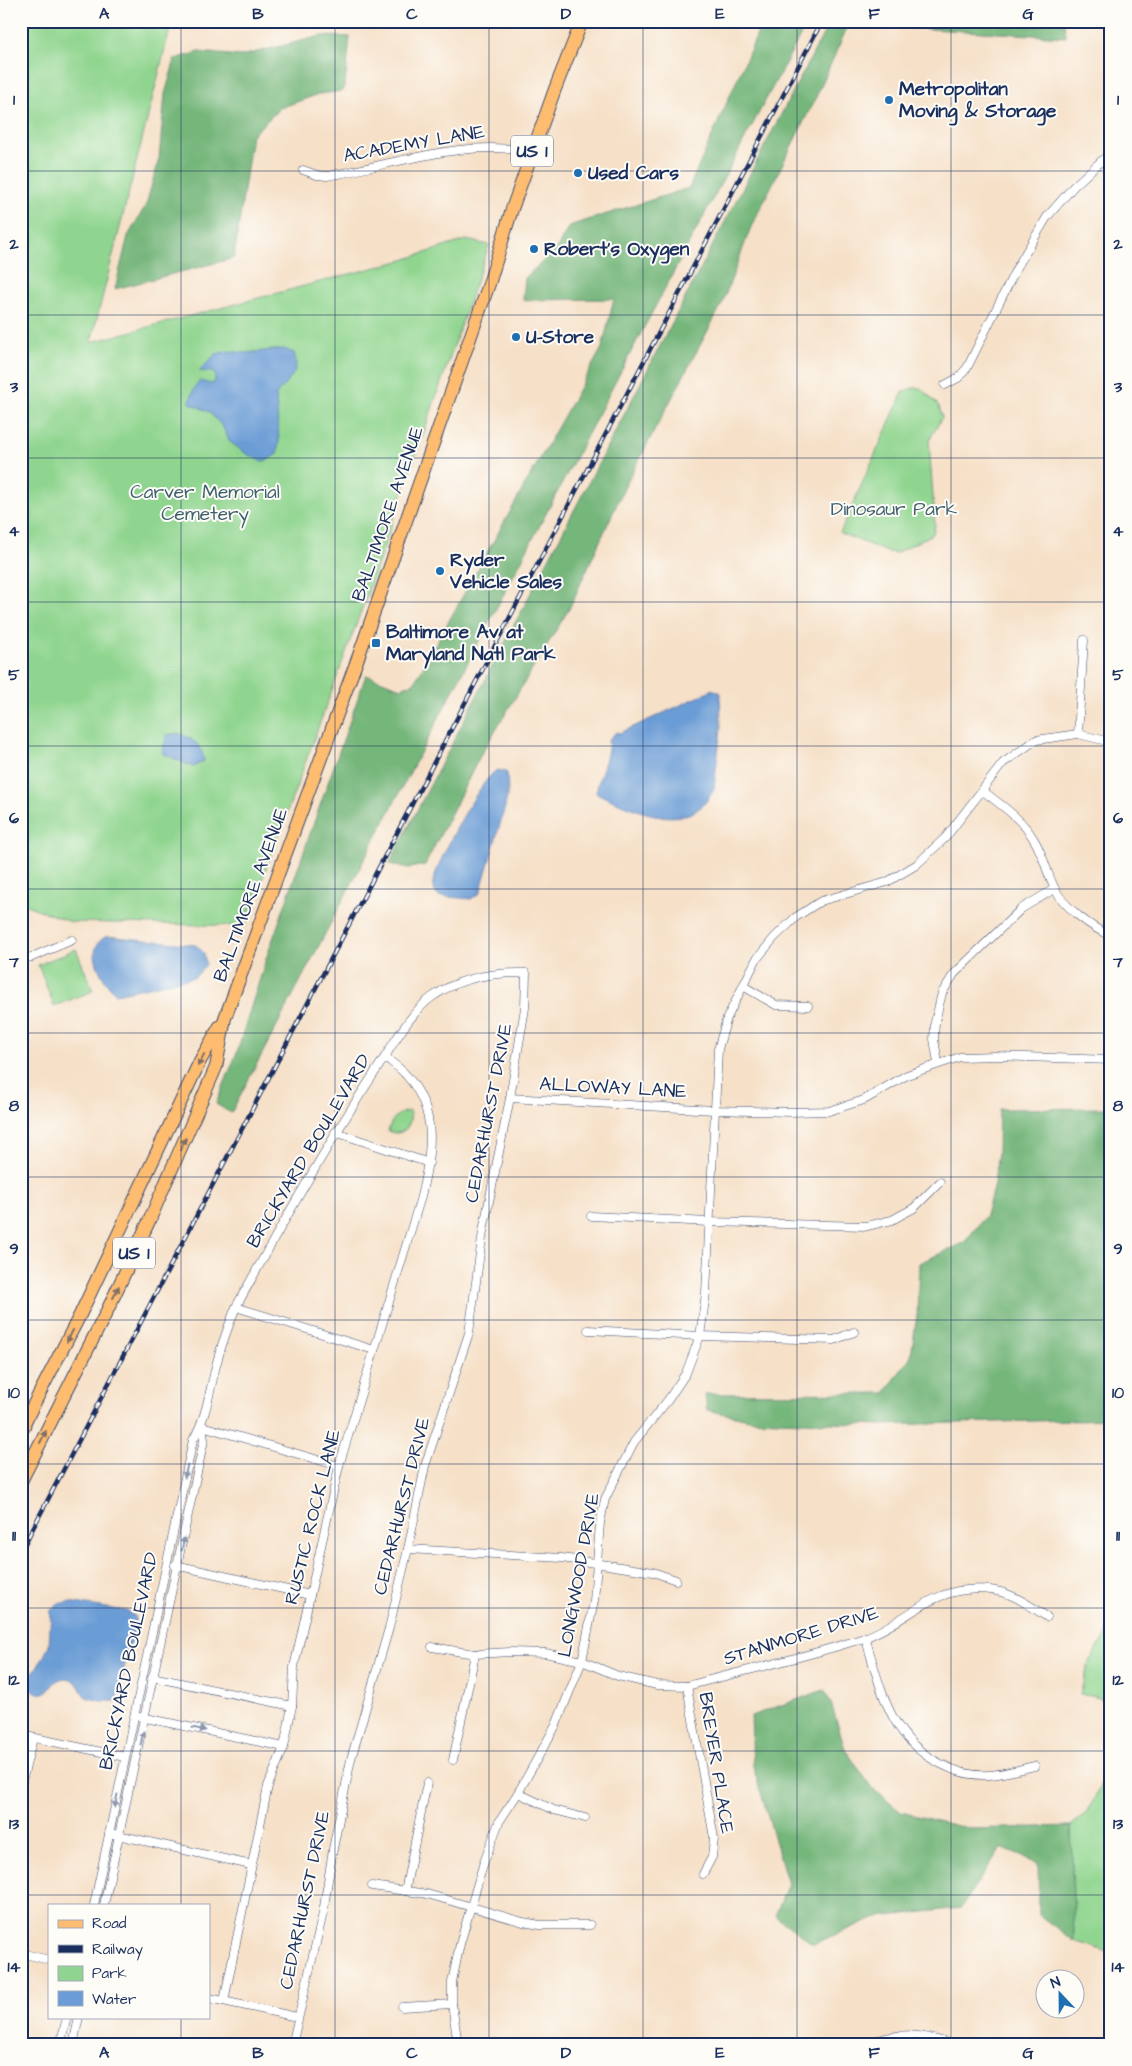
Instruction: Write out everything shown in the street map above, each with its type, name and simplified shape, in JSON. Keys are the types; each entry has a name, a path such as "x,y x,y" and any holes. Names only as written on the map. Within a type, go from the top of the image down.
{"main road":[{"name":"BALTIMORE AVENUE","path":"21,1481 107,1311 150,1219 216,1067 225,1018 359,655 489,284 512,209 582,21"},
{"name":"BALTIMORE AVENUE","path":"22,1428 83,1308 200,1061 225,1018"}],"street":[{"name":"ACADEMY LANE","path":"303,170 327,176 485,147 509,147 532,153"},
{"path":"945,385 958,378 967,368 1016,270 1047,217 1074,186 1111,152"},
{"path":"1078,734 1084,640"},
{"path":"714,1110 718,1049 727,1018 756,960 774,938 796,918 821,901 887,882 916,865 946,836 983,792 1003,763 1036,740 1078,734 1111,742"},
{"path":"983,792 1018,818 1033,838 1054,889 1076,914 1097,930 1111,936"},
{"path":"938,1063 934,1039 935,1022 942,993 954,974 1021,909 1054,889"},
{"path":"21,959 32,957 72,940"},
{"name":"BRICKYARD BOULEVARD","path":"94,1904 193,1440 202,1426 215,1368 236,1307 335,1132 421,1007 445,989 475,977 498,973 526,973"},
{"name":"CEDARHURST DRIVE","path":"292,2045 297,2017 323,1914 333,1848 351,1759 384,1646 408,1549 425,1466 468,1333 483,1231 510,1098 525,1008 526,973"},
{"path":"743,986 776,1005 808,1006"},
{"name":"ALLOWAY LANE","path":"510,1098 714,1110 829,1111 864,1100 907,1075 960,1056 1111,1060"},
{"name":"RUSTIC ROCK LANE","path":"224,2001 268,1786 284,1747 292,1706 294,1667 339,1466 420,1200 429,1163 431,1142 424,1106 406,1075 385,1057"},
{"name":"LONGWOOD DRIVE","path":"458,2045 452,2004 454,1967 470,1907 496,1828 556,1725 582,1661 594,1601 600,1522 606,1499 634,1442 668,1400 686,1373 700,1336 706,1293 714,1110"},
{"path":"335,1132 429,1163"},
{"path":"591,1216 709,1222 867,1226 892,1220 914,1208 940,1182"},
{"path":"236,1307 374,1350"},
{"path":"588,1330 834,1340 854,1332"},
{"path":"202,1426 339,1466"},
{"name":"BRICKYARD BOULEVARD","path":"104,1904 146,1718 204,1440 202,1426"},
{"path":"408,1549 562,1558 654,1572 676,1580"},
{"path":"166,1562 310,1595"},
{"name":"STANMORE DRIVE","path":"432,1647 475,1654 545,1653 582,1661 618,1676 657,1685 687,1686 865,1637 895,1624 937,1597 952,1592 988,1589 1007,1593 1024,1601 1047,1617"},
{"path":"865,1637 895,1723 911,1744 920,1752 943,1766 967,1773 995,1774 1035,1766"},
{"path":"453,1760 475,1654"},
{"path":"143,1675 292,1706"},
{"name":"BREYER PLACE","path":"687,1686 714,1838 712,1857 703,1874"},
{"path":"134,1714 284,1747"},
{"path":"21,1735 125,1757"},
{"path":"21,1785 33,1738"},
{"path":"405,1891 427,1783"},
{"path":"518,1793 554,1810 585,1818"},
{"path":"109,1833 251,1864"},
{"path":"372,1886 427,1894 540,1925 590,1925"},
{"path":"21,1953 48,1960"},
{"path":"210,1998 297,2017"},
{"path":"402,2007 452,2004"},
{"path":"60,2045 67,2018"},
{"path":"72,2045 79,2018"},
{"path":"864,2045 898,2034 914,2034 954,2045"}],"green space":[{"name":"Carver Memorial Cemetery","path":"21,21 172,21 91,342 403,260 466,240 489,245 366,598 245,926 71,922 21,903"},
{"path":"763,21 808,21 641,333 231,1113 216,1104 236,1055 267,956 366,675 401,688 414,683 602,348 614,299 523,300 525,278 557,248 569,226 689,188"},
{"path":"830,21 850,21 816,97 751,227 722,304 626,484 569,609 481,754 425,865 409,868 389,864"},
{"path":"865,21 1064,21 1066,37 863,25"},
{"path":"321,36 350,37 343,91 319,94 280,108 252,135 234,258 115,289 128,236 146,205 159,159 165,94 175,59 199,52 241,56"},
{"name":"Dinosaur Park","path":"912,388 921,388 939,406 942,417 929,441 935,525 933,534 896,553 887,552 840,533 903,392"},
{"path":"76,949 93,991 54,1006 38,965"},
{"path":"1111,1108 1111,1419 881,1425 754,1420 707,1410 705,1394 885,1393 911,1356 917,1315 919,1263 964,1243 986,1215 994,1184 998,1152 999,1109"},
{"path":"410,1111 410,1121 406,1129 398,1133 388,1131 395,1117"},
{"path":"1111,1605 1111,1953 1074,1941 1071,1826 1087,1812 1104,1779 1105,1699 1080,1694 1089,1662 1106,1635"},
{"path":"824,1690 831,1703 845,1749 872,1788 901,1812 970,1829 1071,1826 1074,1941 1039,1915 1038,1863 1001,1848 961,1908 877,1917 813,1944 775,1916 788,1884 753,1766 751,1716"}],"water":[{"path":"284,349 294,353 296,360 295,371 276,395 279,442 277,454 268,460 261,461 230,442 222,426 209,412 190,403 190,400 193,391 200,381 211,384 215,382 215,375 212,372 199,371 216,354 228,351 245,353"},
{"path":"711,689 720,692 721,727 714,788 704,804 691,813 676,817 660,816 643,812 596,793 608,751 608,740 616,732 620,733 709,692"},
{"path":"177,733 187,737 199,746 204,761 193,767 162,753 167,735"},
{"path":"497,770 507,773 508,791 480,893 471,899 438,896 433,884 442,857 480,788"},
{"path":"107,936 196,945 204,953 206,965 195,977 116,994 100,973 95,956 96,948 100,941"},
{"path":"69,1602 126,1611 135,1616 136,1620 116,1701 100,1701 86,1697 76,1682 67,1678 60,1679 48,1690 41,1693 38,1693 30,1686 28,1679 42,1660 49,1646 51,1610 57,1604"}],"railway":[{"path":"21,1551 822,21"}],"place":[{"name":"Metropolitan Moving & Storage","path":"889,100"},
{"name":"Used Cars","path":"578,173"},
{"name":"Robert's Oxygen","path":"534,249"},
{"name":"U-Store","path":"516,337"},
{"name":"Ryder Vehicle Sales","path":"440,571"},
{"name":"Baltimore Av at Maryland Natl Park","path":"376,643"}]}
